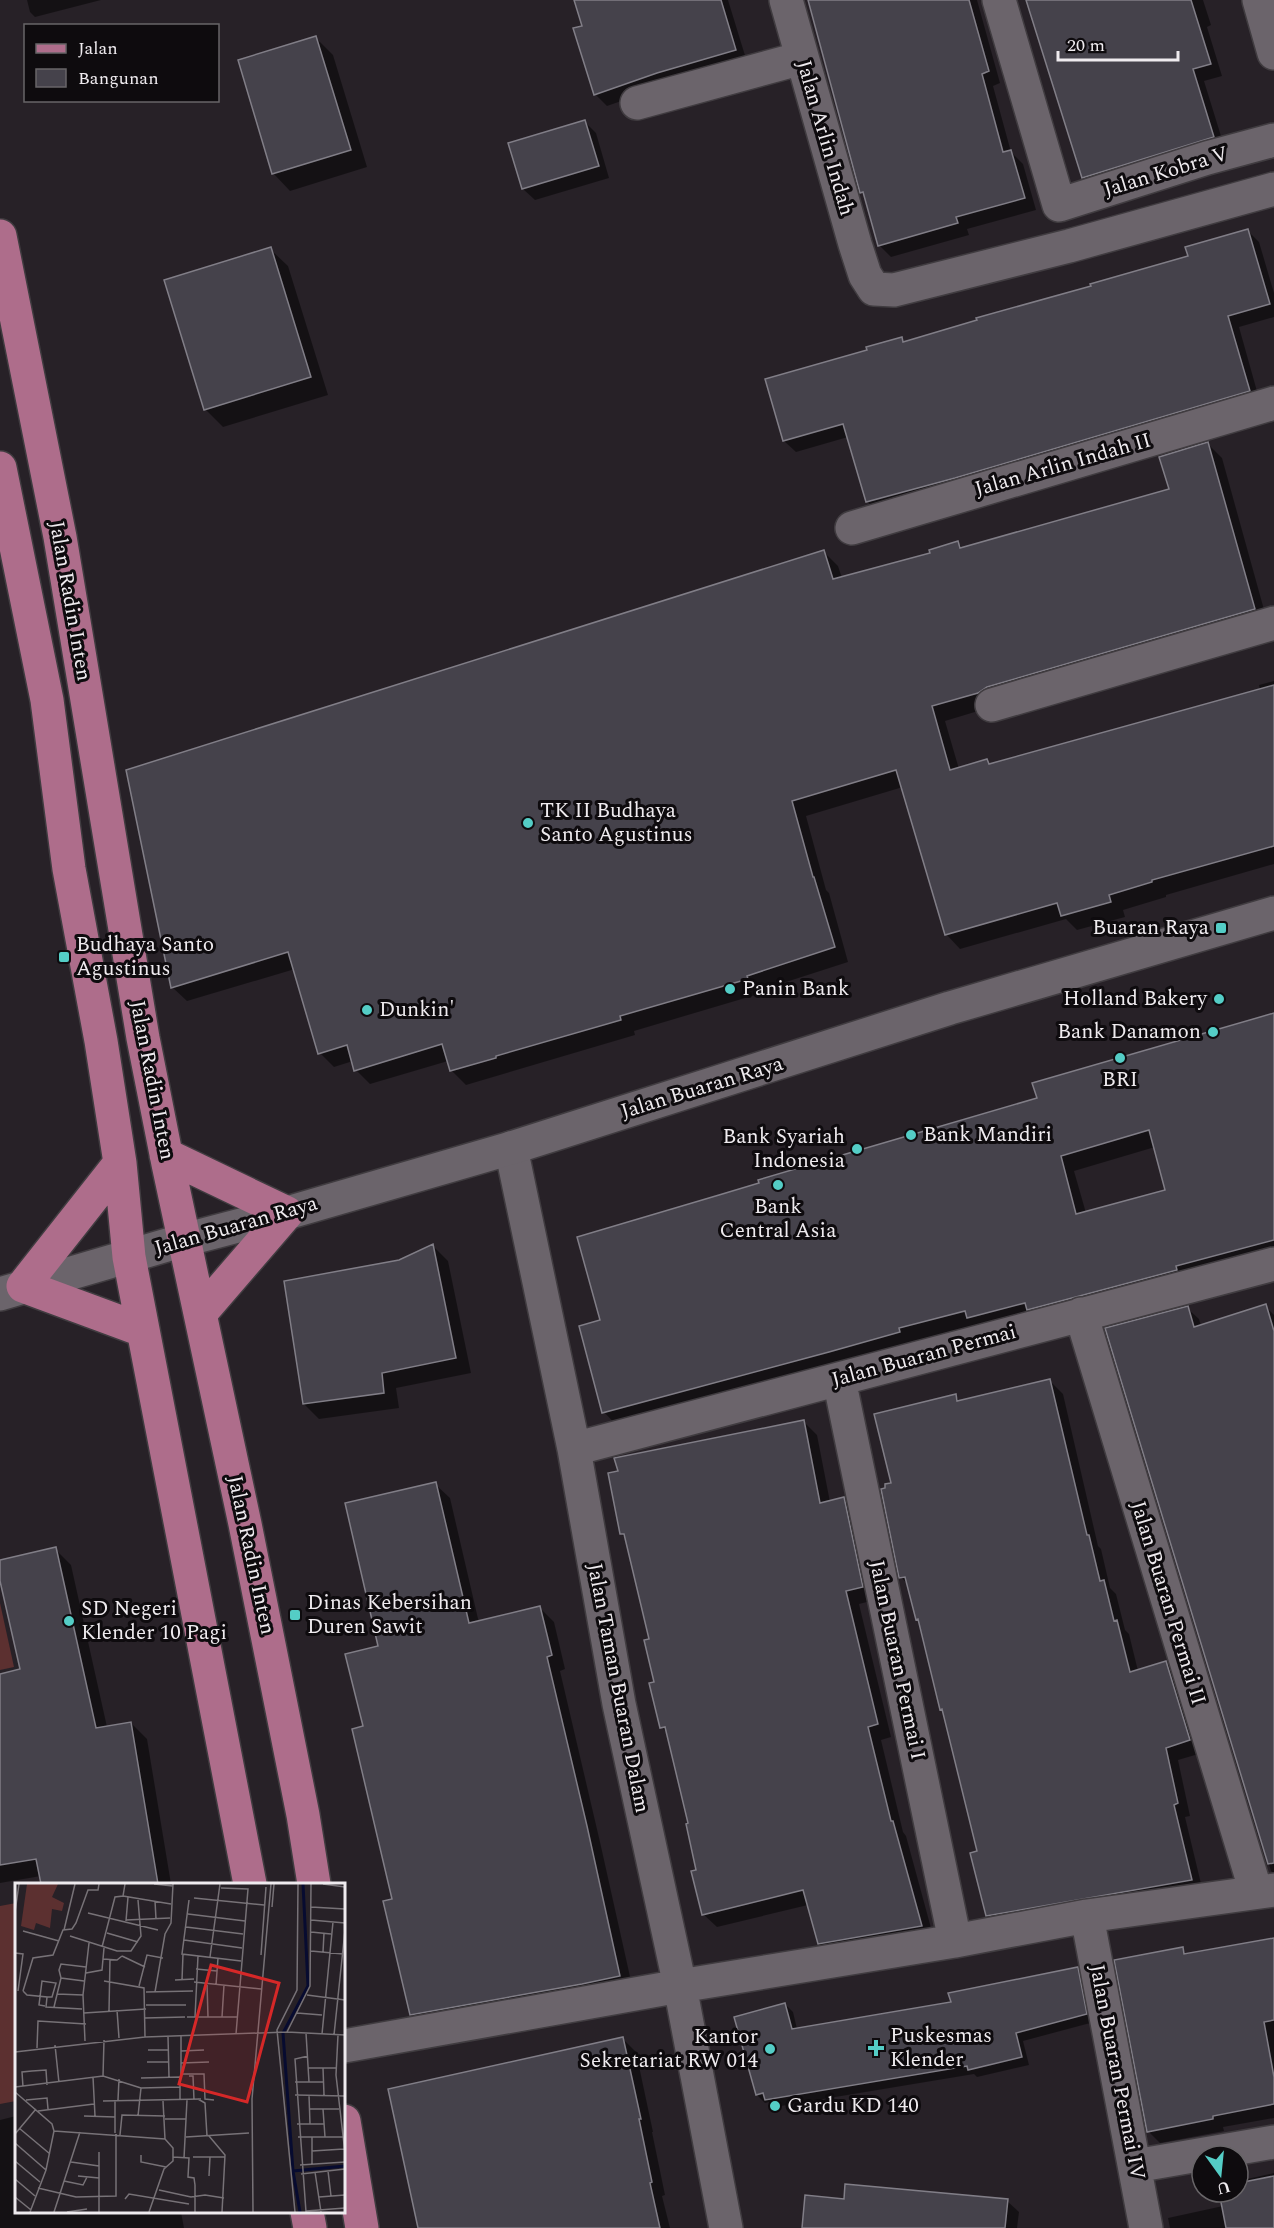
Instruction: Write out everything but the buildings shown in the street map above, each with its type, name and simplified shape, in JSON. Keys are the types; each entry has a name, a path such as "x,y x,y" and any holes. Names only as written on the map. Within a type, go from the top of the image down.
{"main road":[{"name":"Jalan Radin Inten","path":"0,236 60,537 143,1038 294,1768 314,1883"},
{"name":"Jalan Radin Inten","path":"0,468 46,700 69,869 101,1041 120,1163 129,1257 250,1883"},
{"path":"166,1155 287,1213 200,1314"},
{"path":"120,1163 11,1290 142,1330"},
{"path":"345,2127 362,2228"},
{"path":"307,2213 310,2228"}],"street":[{"name":"Jalan Arlin Indah","path":"786,0 865,275 874,290 894,290 1069,246 1274,189"},
{"name":"Jalan Kobra V","path":"999,0 1059,205 1207,158 1274,140"},
{"path":"1259,0 1274,53"},
{"path":"637,103 802,58"},
{"name":"Jalan Arlin Indah II","path":"852,528 1274,403"},
{"path":"992,705 1274,623"},
{"name":"Jalan Buaran Raya","path":"11,1290 511,1148 950,1008 1274,913"},
{"name":"Jalan Taman Buaran Dalam","path":"511,1148 574,1449 619,1704 680,1986 726,2228"},
{"name":"Jalan Buaran Permai","path":"574,1449 1274,1264"},
{"name":"Jalan Buaran Permai II","path":"1080,1314 1265,1891"},
{"name":"Jalan Buaran Permai I","path":"839,1379 955,1941"},
{"path":"345,2046 1088,1916 1265,1891"},
{"name":"Jalan Buaran Permai IV","path":"1088,1916 1146,2228"},
{"path":"1135,2166 1274,2142"}],"shaded area":[{"path":"0,1603 14,1667 0,1670"},
{"path":"15,1903 15,2101 0,2104 0,1906"}],"place":[{"name":"TK II Budhaya Santo Agustinus","path":"528,823"},
{"name":"Buaran Raya","path":"1221,928"},
{"name":"Budhaya Santo Agustinus","path":"64,957"},
{"name":"Panin Bank","path":"730,989"},
{"name":"Holland Bakery","path":"1219,999"},
{"name":"Dunkin'","path":"367,1010"},
{"name":"Bank Danamon","path":"1213,1032"},
{"name":"BRI","path":"1120,1058"},
{"name":"Bank Mandiri","path":"911,1135"},
{"name":"Bank Syariah Indonesia","path":"857,1149"},
{"name":"Bank Central Asia","path":"778,1185"},
{"name":"Dinas Kebersihan Duren Sawit","path":"295,1615"},
{"name":"SD Negeri Klender 10 Pagi","path":"69,1621"},
{"name":"Puskesmas Klender","path":"876,2048"},
{"name":"Kantor Sekretariat RW 014","path":"770,2049"},
{"name":"Gardu KD 140","path":"775,2106"}]}
